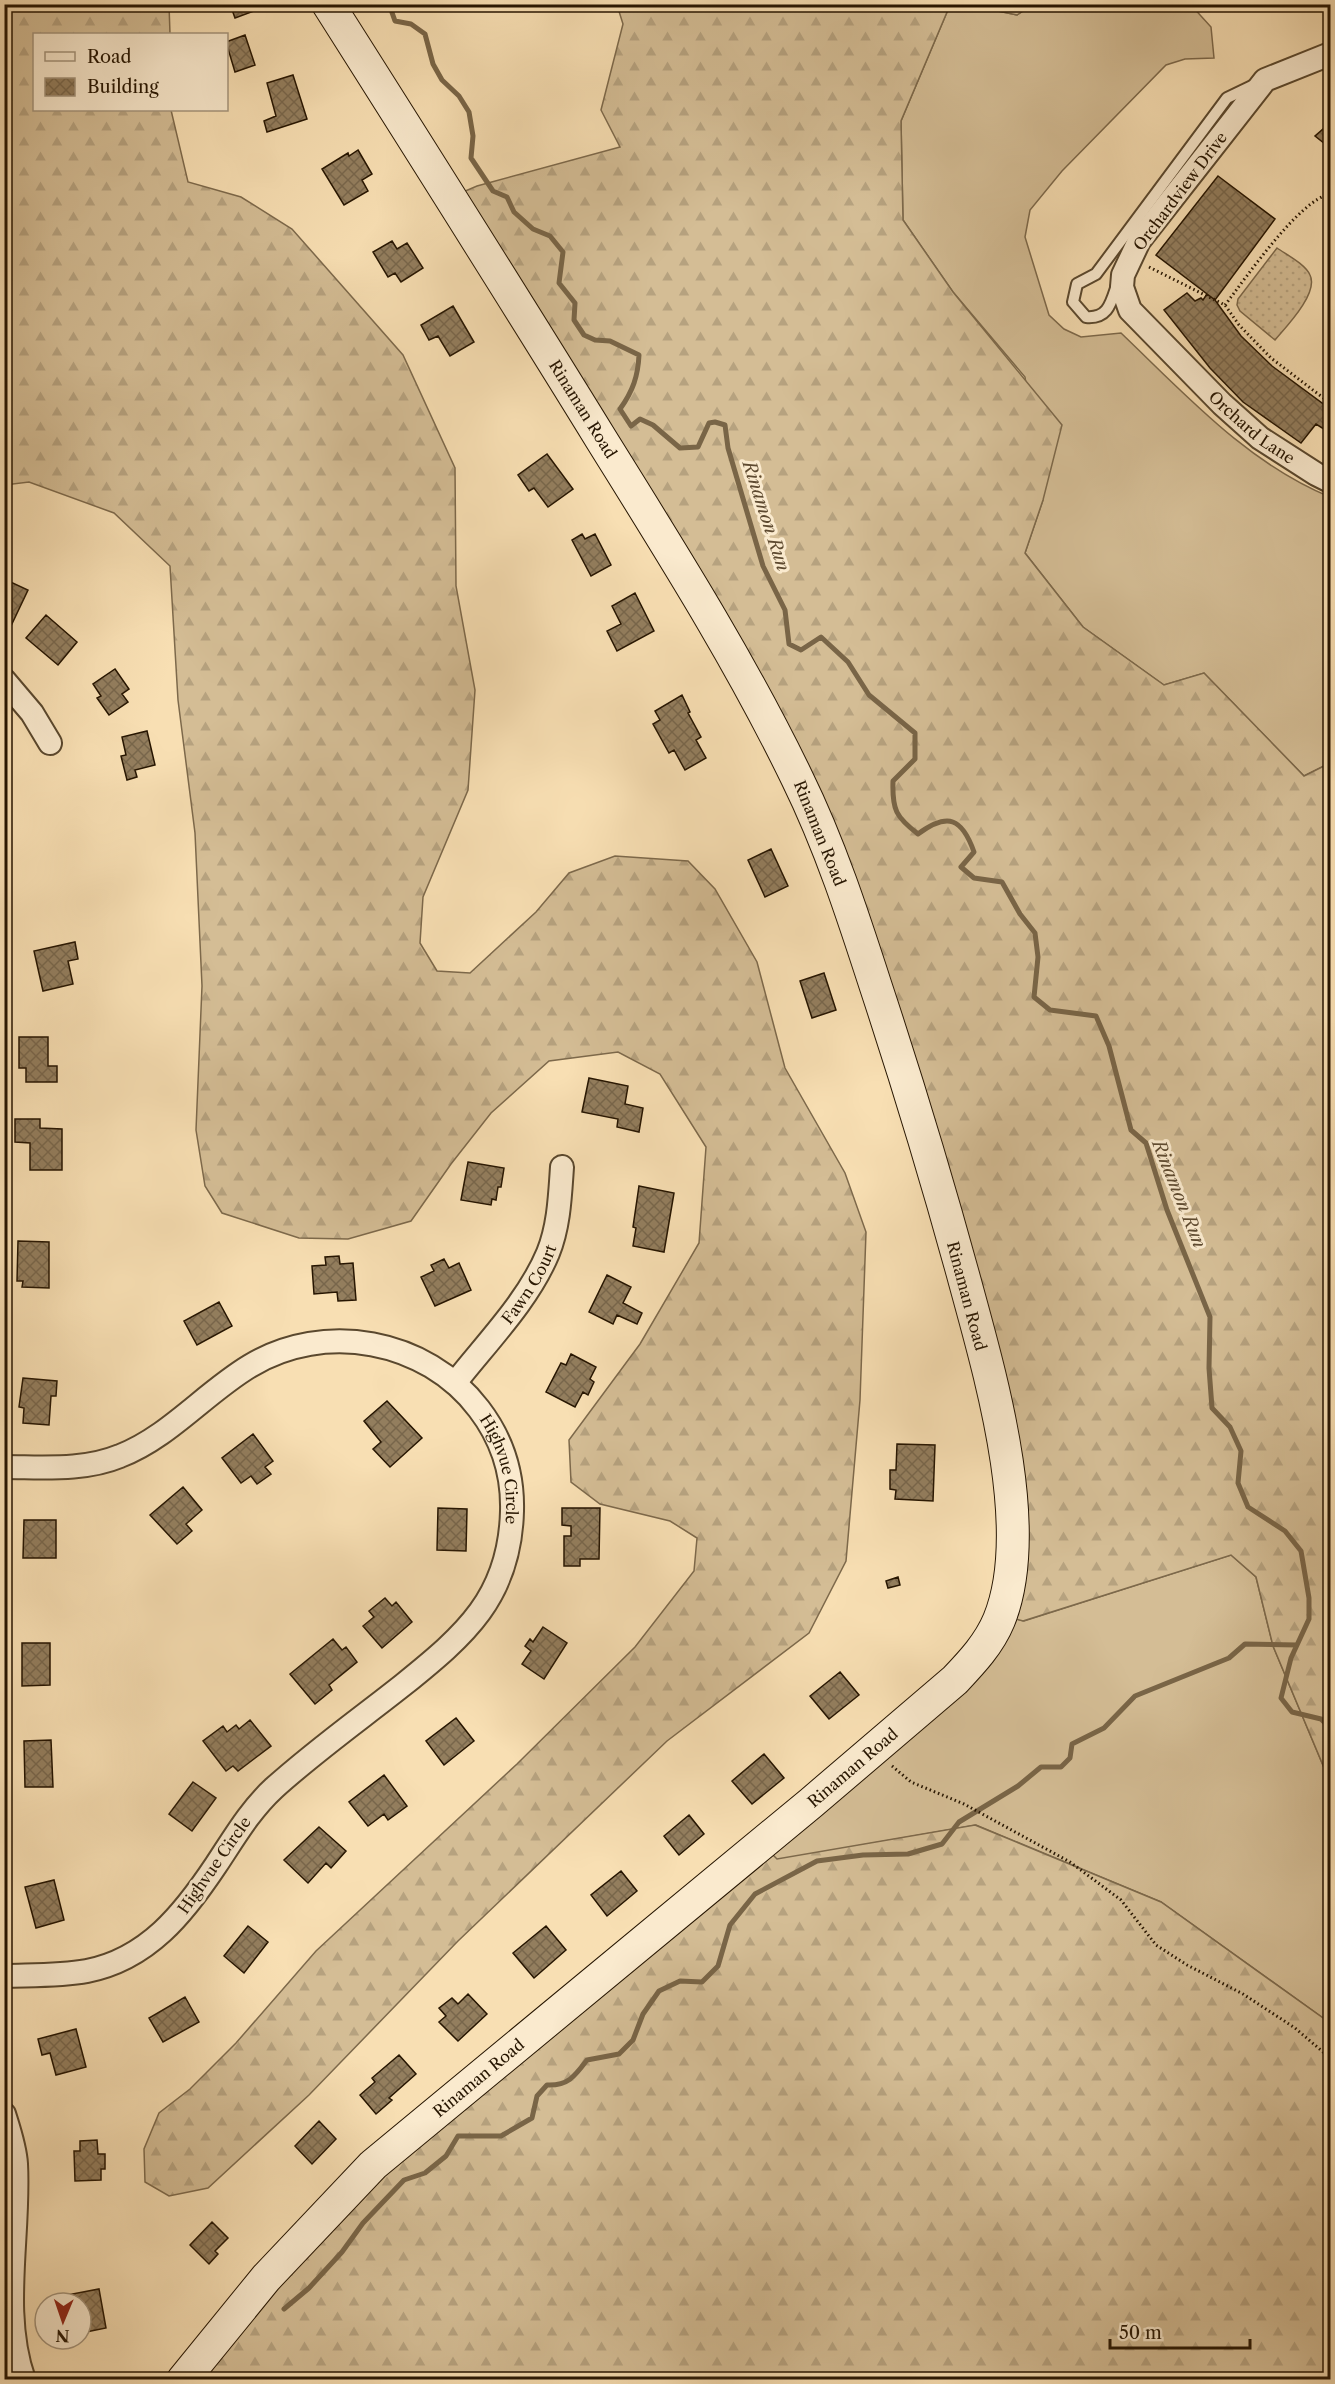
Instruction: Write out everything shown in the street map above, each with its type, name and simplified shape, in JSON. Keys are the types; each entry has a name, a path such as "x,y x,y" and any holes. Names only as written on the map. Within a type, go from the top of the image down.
{"street":[{"name":"Rinaman Road","path":"183,2379 266,2278 373,2165 803,1810 955,1680 986,1644 1001,1615 1012,1558 1012,1504 1000,1425 960,1264 896,1048 825,841 798,779 700,598 484,249 328,4"},
{"path":"1264,80 1330,54"},
{"name":"Orchardview Drive","path":"1126,266 1139,242 1264,80"},
{"name":"Orchard Lane","path":"1126,266 1122,287 1130,310 1260,438 1330,481"},
{"path":"4,681 32,713 50,743"},
{"name":"Fawn Court","path":"455,1383 522,1298 543,1264 557,1220 562,1167"},
{"name":"Highvue Circle","path":"4,1467 84,1466 122,1456 154,1438 251,1365 277,1353 309,1344 345,1341 382,1345 416,1358 455,1383 473,1401 488,1422 501,1448 512,1480 512,1519 507,1555 496,1584 478,1616 442,1653 289,1775 264,1798 242,1824 183,1911 154,1940 132,1953 92,1970 4,1976"},
{"path":"4,2114 16,2163 9,2208 9,2325 15,2357 24,2379"}],"lane":[{"path":"1126,266 1110,307 1101,315 1086,317 1073,302 1077,284 1096,274 1227,98 1264,80"}],"path":[{"path":"1225,305 1296,217 1320,196 1330,194"},
{"path":"1126,266 1225,305 1239,326 1271,358 1330,403"},
{"path":"873,1749 911,1782 964,1803 1070,1862 1121,1900 1156,1945 1187,1965 1243,1994 1295,2028 1330,2058"}],"green space":[{"path":"4,5 169,5 170,33 33,33 33,111 171,111 188,182 241,197 292,229 403,355 455,468 456,586 475,690 468,790 423,897 420,943 437,971 470,973 536,912 569,873 615,856 688,861 715,889 757,962 785,1068 845,1173 866,1232 860,1400 846,1561 809,1633 667,1741 458,1941 309,2095 208,2188 169,2196 145,2182 144,2149 159,2113 190,2089 236,2043 316,1951 517,1764 635,1647 694,1571 697,1538 670,1521 600,1504 571,1482 569,1440 640,1344 699,1243 706,1147 660,1074 618,1052 549,1061 491,1113 411,1221 348,1239 299,1238 222,1213 205,1186 196,1130 202,986 195,833 178,700 170,566 114,513 29,482 5,485"},
{"path":"617,5 950,5 901,121 903,220 953,292 1062,425 1043,500 1025,553 1083,627 1164,685 1204,673 1304,776 1330,763 1330,1782 1273,1646 1256,1577 1231,1555 1023,1621 1001,1615 1012,1504 825,841 451,197 477,186 620,147 601,110 623,24"},
{"path":"950,5 969,5 1017,15 1032,5 1191,5 1211,27 1214,58 1185,59 1166,65 1062,171 1030,210 1025,237 1049,315 1064,329 1081,337 1121,333 1193,403 1244,446 1271,466 1330,497 1330,763 1304,776 1204,673 1164,685 1083,627 1025,553 1043,500 1025,377 953,292 903,220 901,121"},
{"path":"969,5 1032,5 1017,15"},
{"path":"1277,248 1304,267 1312,282 1306,300 1275,340 1240,311 1237,305 1238,299"},
{"path":"1231,1555 1256,1577 1273,1646 1330,1782 1330,2023 1161,1902 976,1825 777,1860 762,1844 1001,1615 1024,1621"},
{"path":"975,1825 1161,1902 1330,2023 1330,2379 183,2380 266,2278 762,1844 777,1859"}],"building":[{"path":"230,4 261,4 262,8 235,18"},
{"path":"245,35 255,65 235,72 228,41"},
{"path":"293,75 307,119 267,132 264,121 276,116 267,83"},
{"path":"1330,123 1330,148 1315,136"},
{"path":"358,150 372,174 362,180 368,191 344,205 322,169 348,153 349,156"},
{"path":"1218,176 1275,219 1215,300 1156,255"},
{"path":"392,241 397,249 407,243 423,268 401,282 395,273 388,277 373,252"},
{"path":"1187,293 1195,301 1201,298 1203,300 1207,294 1215,300 1241,336 1272,366 1330,409 1330,433 1316,424 1301,443 1243,402 1210,368 1164,310"},
{"path":"453,306 474,342 450,356 438,336 429,340 421,325"},
{"path":"547,454 573,489 548,507 534,488 529,491 518,475"},
{"path":"582,534 585,539 595,534 611,565 591,576 572,540"},
{"path":"4,579 28,590 10,628 4,625"},
{"path":"635,593 654,631 617,651 607,631 621,624 612,606"},
{"path":"46,615 77,642 58,665 26,638"},
{"path":"115,669 129,689 122,694 128,702 109,715 97,698 101,696 93,684"},
{"path":"682,695 690,712 688,713 701,737 696,740 706,758 685,770 674,750 669,753 653,724 660,720 655,711"},
{"path":"147,731 155,765 135,770 137,777 127,780 121,756 126,755 122,737"},
{"path":"771,849 788,886 765,897 748,860"},
{"path":"4,867 6,867 7,899 4,899"},
{"path":"75,942 78,959 68,961 73,984 43,991 34,951"},
{"path":"824,973 836,1010 812,1018 800,981"},
{"path":"19,1037 48,1037 48,1066 57,1066 57,1082 26,1082 26,1068 19,1068"},
{"path":"589,1078 628,1086 625,1104 643,1108 639,1132 617,1127 618,1119 582,1112"},
{"path":"15,1119 40,1119 40,1128 62,1129 62,1170 30,1170 30,1143 15,1142"},
{"path":"468,1162 504,1168 501,1187 498,1187 496,1200 492,1199 491,1205 461,1200"},
{"path":"639,1186 674,1193 664,1252 633,1246 636,1228 633,1227"},
{"path":"18,1241 49,1242 49,1288 22,1287 23,1281 17,1281"},
{"path":"339,1256 340,1264 353,1263 356,1300 338,1301 337,1292 314,1294 312,1266 326,1265 325,1257"},
{"path":"444,1259 449,1268 459,1263 471,1290 435,1306 421,1277 434,1271 431,1265"},
{"path":"607,1275 631,1287 623,1303 642,1313 637,1324 617,1315 613,1324 589,1312"},
{"path":"219,1302 232,1326 197,1345 184,1321"},
{"path":"571,1354 596,1367 590,1379 594,1382 588,1395 583,1392 575,1407 546,1392 561,1363 566,1365"},
{"path":"23,1378 57,1381 56,1396 51,1396 49,1425 23,1423 24,1408 19,1407"},
{"path":"387,1401 422,1438 390,1467 373,1449 381,1442 364,1421"},
{"path":"253,1434 273,1461 265,1467 271,1474 257,1484 251,1476 241,1483 222,1458"},
{"path":"897,1444 935,1445 933,1501 895,1499 896,1490 890,1489 890,1470 896,1470"},
{"path":"183,1487 202,1510 186,1524 192,1531 177,1544 150,1515"},
{"path":"438,1508 467,1509 466,1551 437,1550"},
{"path":"562,1508 600,1508 599,1559 580,1559 580,1566 564,1566 564,1536 571,1536 571,1526 562,1525"},
{"path":"24,1520 56,1520 56,1558 23,1558"},
{"path":"898,1577 900,1585 888,1588 886,1581"},
{"path":"385,1598 392,1606 396,1602 412,1622 382,1648 363,1626 374,1617 369,1611"},
{"path":"543,1627 567,1643 544,1679 522,1664 531,1651 525,1646 530,1639 533,1642"},
{"path":"333,1639 342,1650 346,1647 357,1662 329,1685 332,1690 315,1704 290,1674"},
{"path":"22,1643 50,1643 50,1685 22,1686"},
{"path":"840,1672 859,1695 829,1719 810,1696"},
{"path":"456,1718 474,1741 444,1765 426,1741"},
{"path":"250,1720 271,1746 238,1771 233,1766 226,1771 203,1741 223,1726 227,1732 236,1725 239,1729"},
{"path":"51,1740 53,1787 25,1787 24,1741"},
{"path":"764,1754 784,1778 752,1804 732,1781"},
{"path":"384,1775 407,1806 388,1820 384,1814 368,1826 349,1802"},
{"path":"193,1782 216,1798 192,1831 169,1814"},
{"path":"689,1815 704,1834 679,1855 664,1836"},
{"path":"319,1827 346,1851 331,1868 326,1863 308,1883 284,1860"},
{"path":"621,1871 637,1891 607,1916 591,1895"},
{"path":"54,1880 64,1920 36,1928 25,1887"},
{"path":"248,1926 268,1942 244,1973 224,1956"},
{"path":"546,1926 566,1950 534,1978 513,1953"},
{"path":"468,1994 487,2014 458,2041 439,2022 446,2016 439,2008 452,1998 458,2004"},
{"path":"185,1997 199,2022 163,2042 149,2018"},
{"path":"76,2029 86,2067 56,2075 50,2053 42,2055 38,2039"},
{"path":"399,2055 416,2074 389,2098 392,2100 376,2114 360,2095 375,2082 372,2078"},
{"path":"319,2121 336,2139 312,2164 295,2146"},
{"path":"97,2140 98,2154 105,2154 105,2169 101,2169 101,2180 75,2181 74,2151 80,2151 80,2141"},
{"path":"212,2222 228,2238 215,2251 218,2254 209,2264 190,2245"},
{"path":"99,2289 106,2328 93,2331 93,2291 88,2291"}],"waterway":[{"name":"Rinamon Run","path":"389,4 395,21 411,24 425,34 433,64 442,80 459,96 469,112 473,136 471,158 493,191 507,197 514,212 533,229 550,236 563,252 559,283 575,303 574,320 584,335 595,340 610,341 639,355 634,383 620,409 631,426 640,419 653,425 680,448 698,447 709,423 725,425 728,448 763,566 785,610 789,644 801,650 821,637 848,662 869,695 915,733 915,759 893,781 893,799 900,817 918,834 946,821 959,826 974,852 961,867 974,878 1002,882 1020,914 1035,933 1038,957 1034,997 1050,1010 1096,1016 1109,1046 1131,1130 1146,1143 1167,1210 1210,1317 1209,1368 1212,1408 1230,1427 1241,1451 1238,1483 1248,1507 1285,1531 1301,1551 1309,1598 1309,1619 1291,1658 1281,1698 1292,1712 1321,1719 1330,1728"},
{"path":"284,2309 309,2288 342,2252 363,2223 404,2180 425,2173 446,2156 458,2136 501,2136 532,2118 537,2096 547,2085 566,2082 579,2071 587,2060 619,2054 633,2040 643,2014 659,1991 680,1981 702,1982 718,1966 730,1925 755,1894 817,1861 863,1855 908,1854 942,1844 959,1822 1018,1786 1041,1767 1061,1767 1070,1758 1072,1744 1104,1728 1135,1696 1229,1658 1245,1644 1297,1645"}]}
